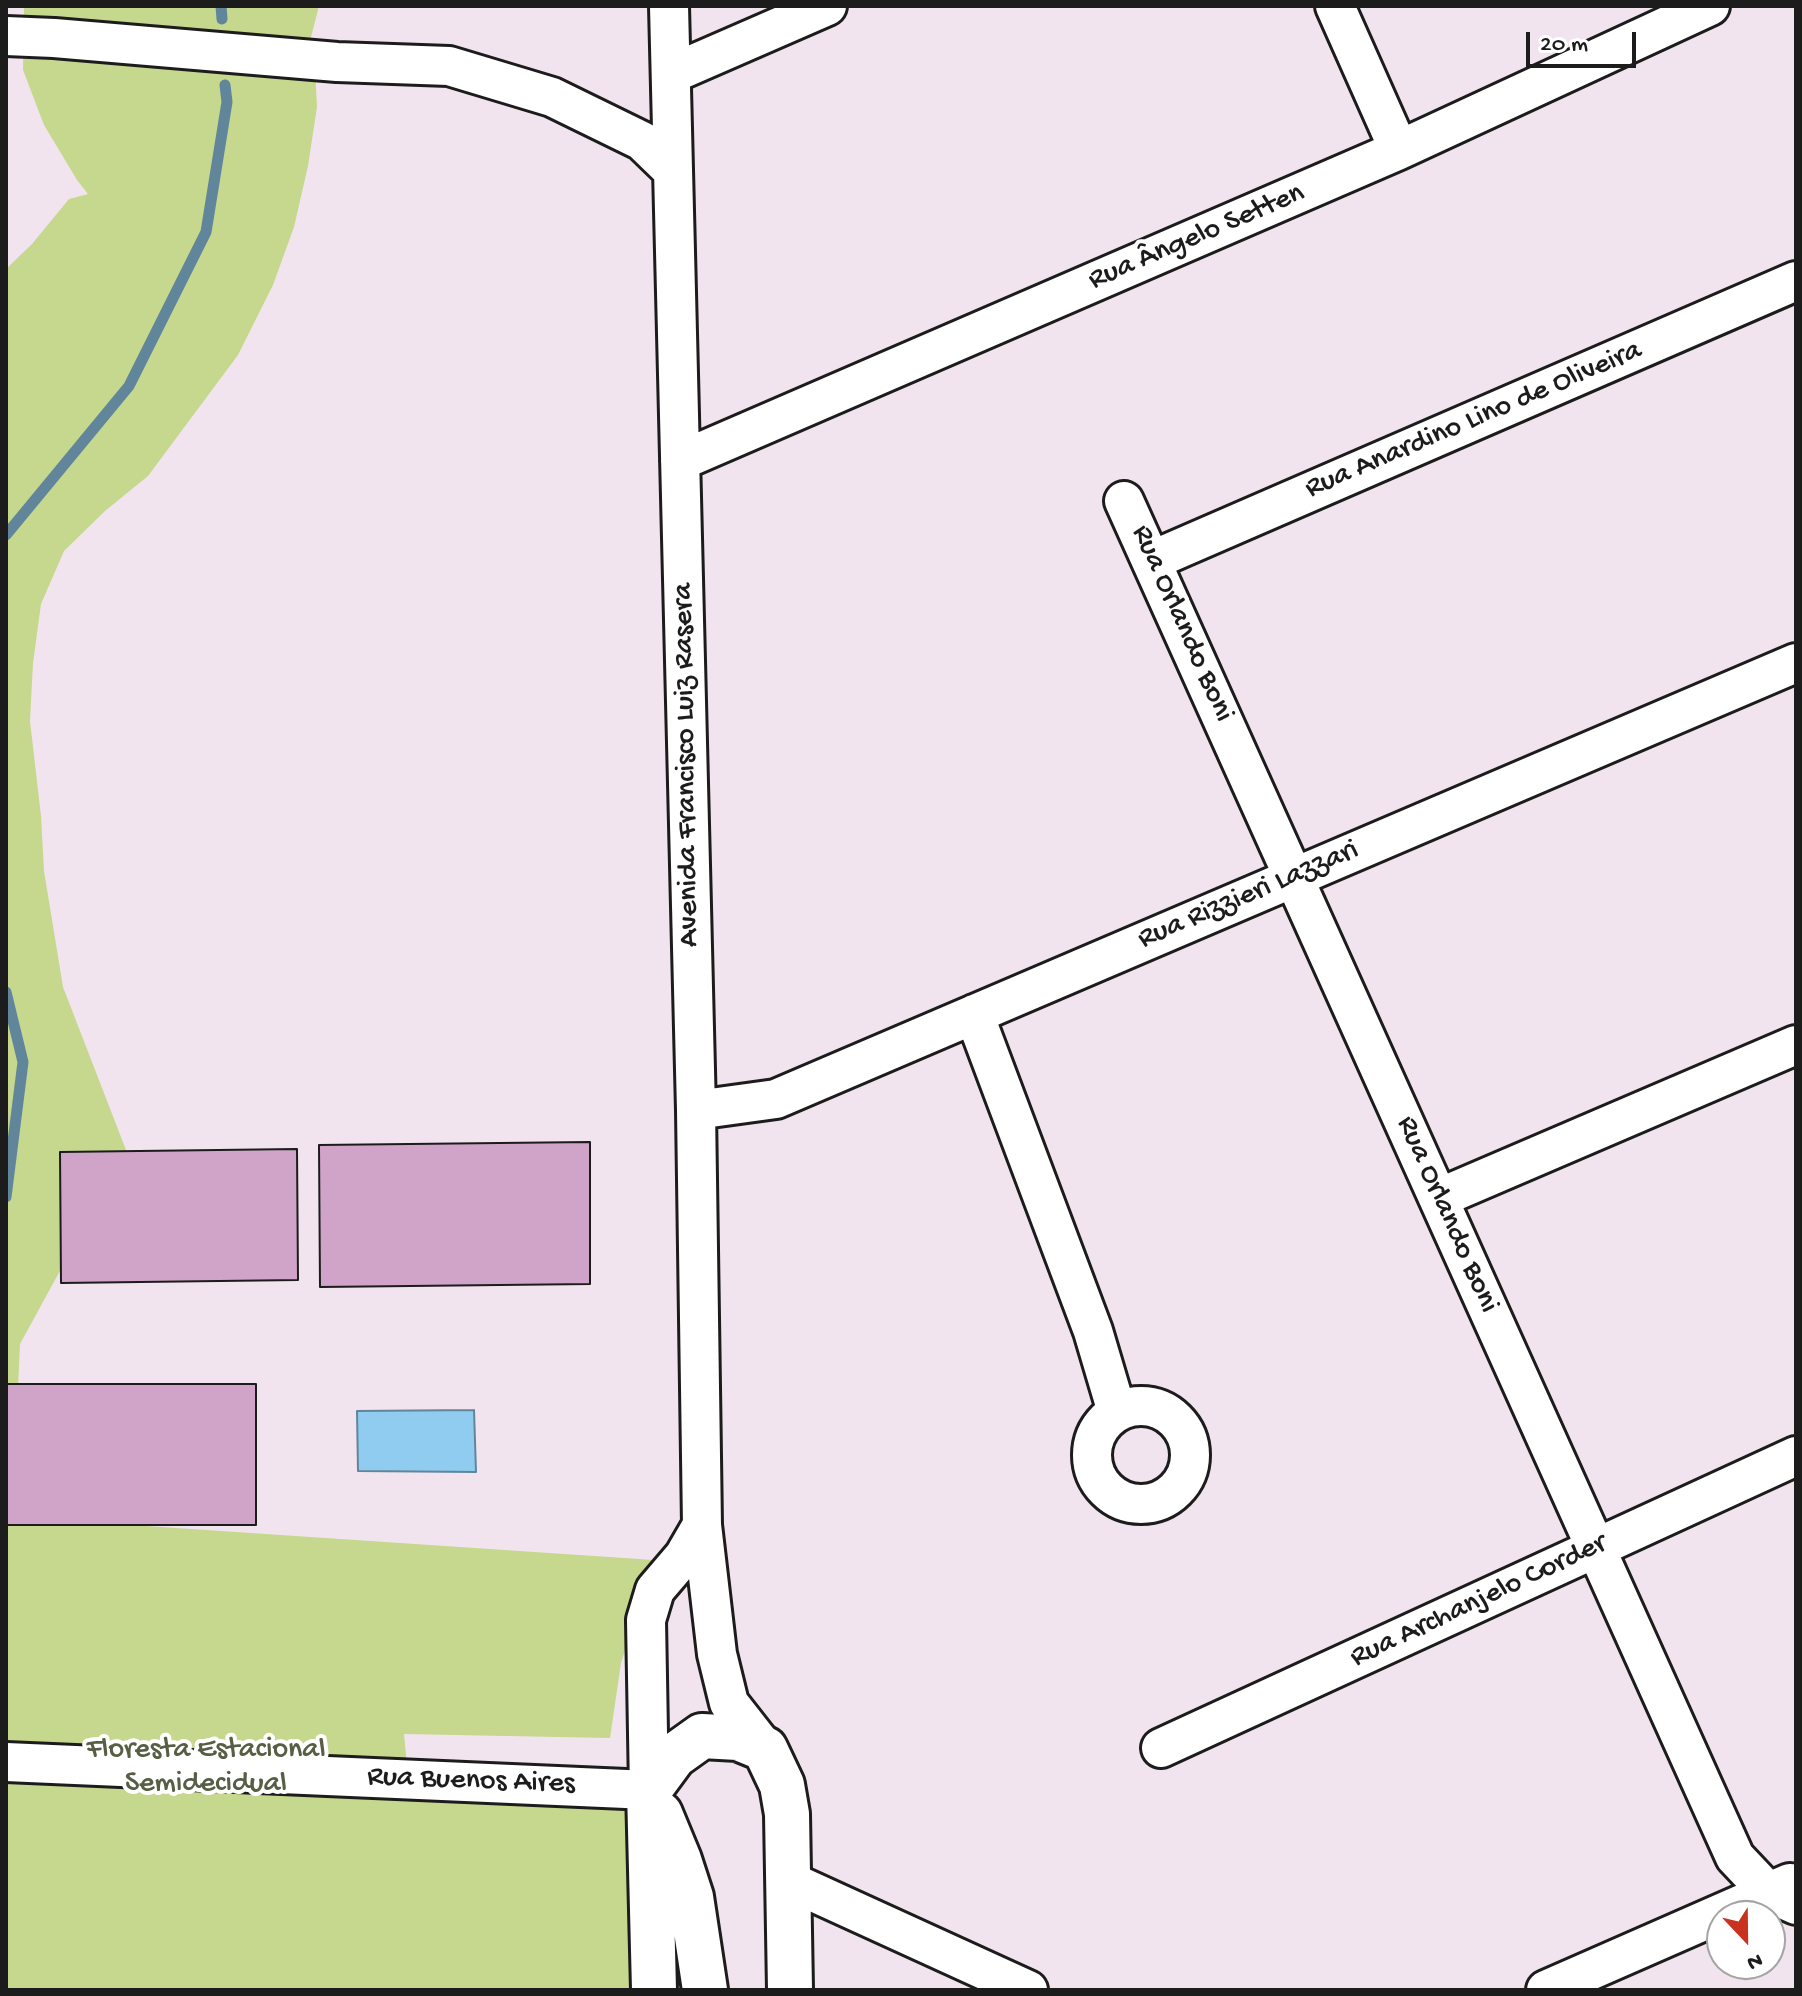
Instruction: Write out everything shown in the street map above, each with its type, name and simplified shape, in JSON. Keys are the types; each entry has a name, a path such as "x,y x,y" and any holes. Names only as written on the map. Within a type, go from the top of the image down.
{"street":[{"name":"Avenida Francisco Luiz Rasera","path":"669,6 696,1110 702,1525 717,1654 729,1703 765,1749 782,1785 787,1814 790,1990"},
{"path":"671,74 827,6"},
{"path":"1335,6 1399,150"},
{"name":"Rua Ângelo Setten","path":"680,461 1399,150 1710,6"},
{"path":"6,36 337,62 449,66 552,97 642,141 673,171"},
{"name":"Rua Anardino Lino de Oliveira","path":"1153,560 1796,281"},
{"name":"Rua Orlando Boni","path":"1124,501 1735,1857 1787,1893"},
{"name":"Rua Rizzieri Lazzari","path":"696,1110 776,1099 1796,663"},
{"path":"974,1014 1093,1331 1117,1412"},
{"path":"1439,1198 1796,1045"},
{"name":"Rua Archanjelo Corder","path":"1161,1748 1796,1456"},
{"path":"654,1990 646,1620 655,1590 684,1556 702,1525"},
{"path":"649,1790 674,1756 702,1736 738,1738 765,1749"},
{"name":"Rua Buenos Aires","path":"6,1762 649,1790"},
{"path":"649,1790 691,1897 705,1990"},
{"path":"787,1880 1028,1990"},
{"path":"1546,1990 1787,1893"}],"green space":[{"name":"Floresta Estacional Semidecidual","path":"24,6 319,6 310,41 314,52 317,107 308,166 294,227 273,285 238,355 148,476 105,511 64,551 41,604 33,663 30,721 44,871 63,987 126,1150 20,1344 12,1517 654,1560 621,1663 610,1738 404,1734 410,1798 601,1803 638,1813 642,1990 6,1990 6,269 32,244 69,199 88,194 44,125 23,70"}],"water":[{"path":"474,1410 476,1472 358,1471 357,1411"}],"building":[{"path":"590,1142 590,1284 320,1287 319,1145"},
{"path":"297,1149 298,1280 61,1283 60,1152"},
{"path":"6,1384 256,1384 256,1525 6,1525"}],"waterway":[{"path":"221,6 222,19"},
{"path":"6,535 129,386 206,232 227,102 225,85"},
{"path":"6,992 23,1062 6,1197"}]}
